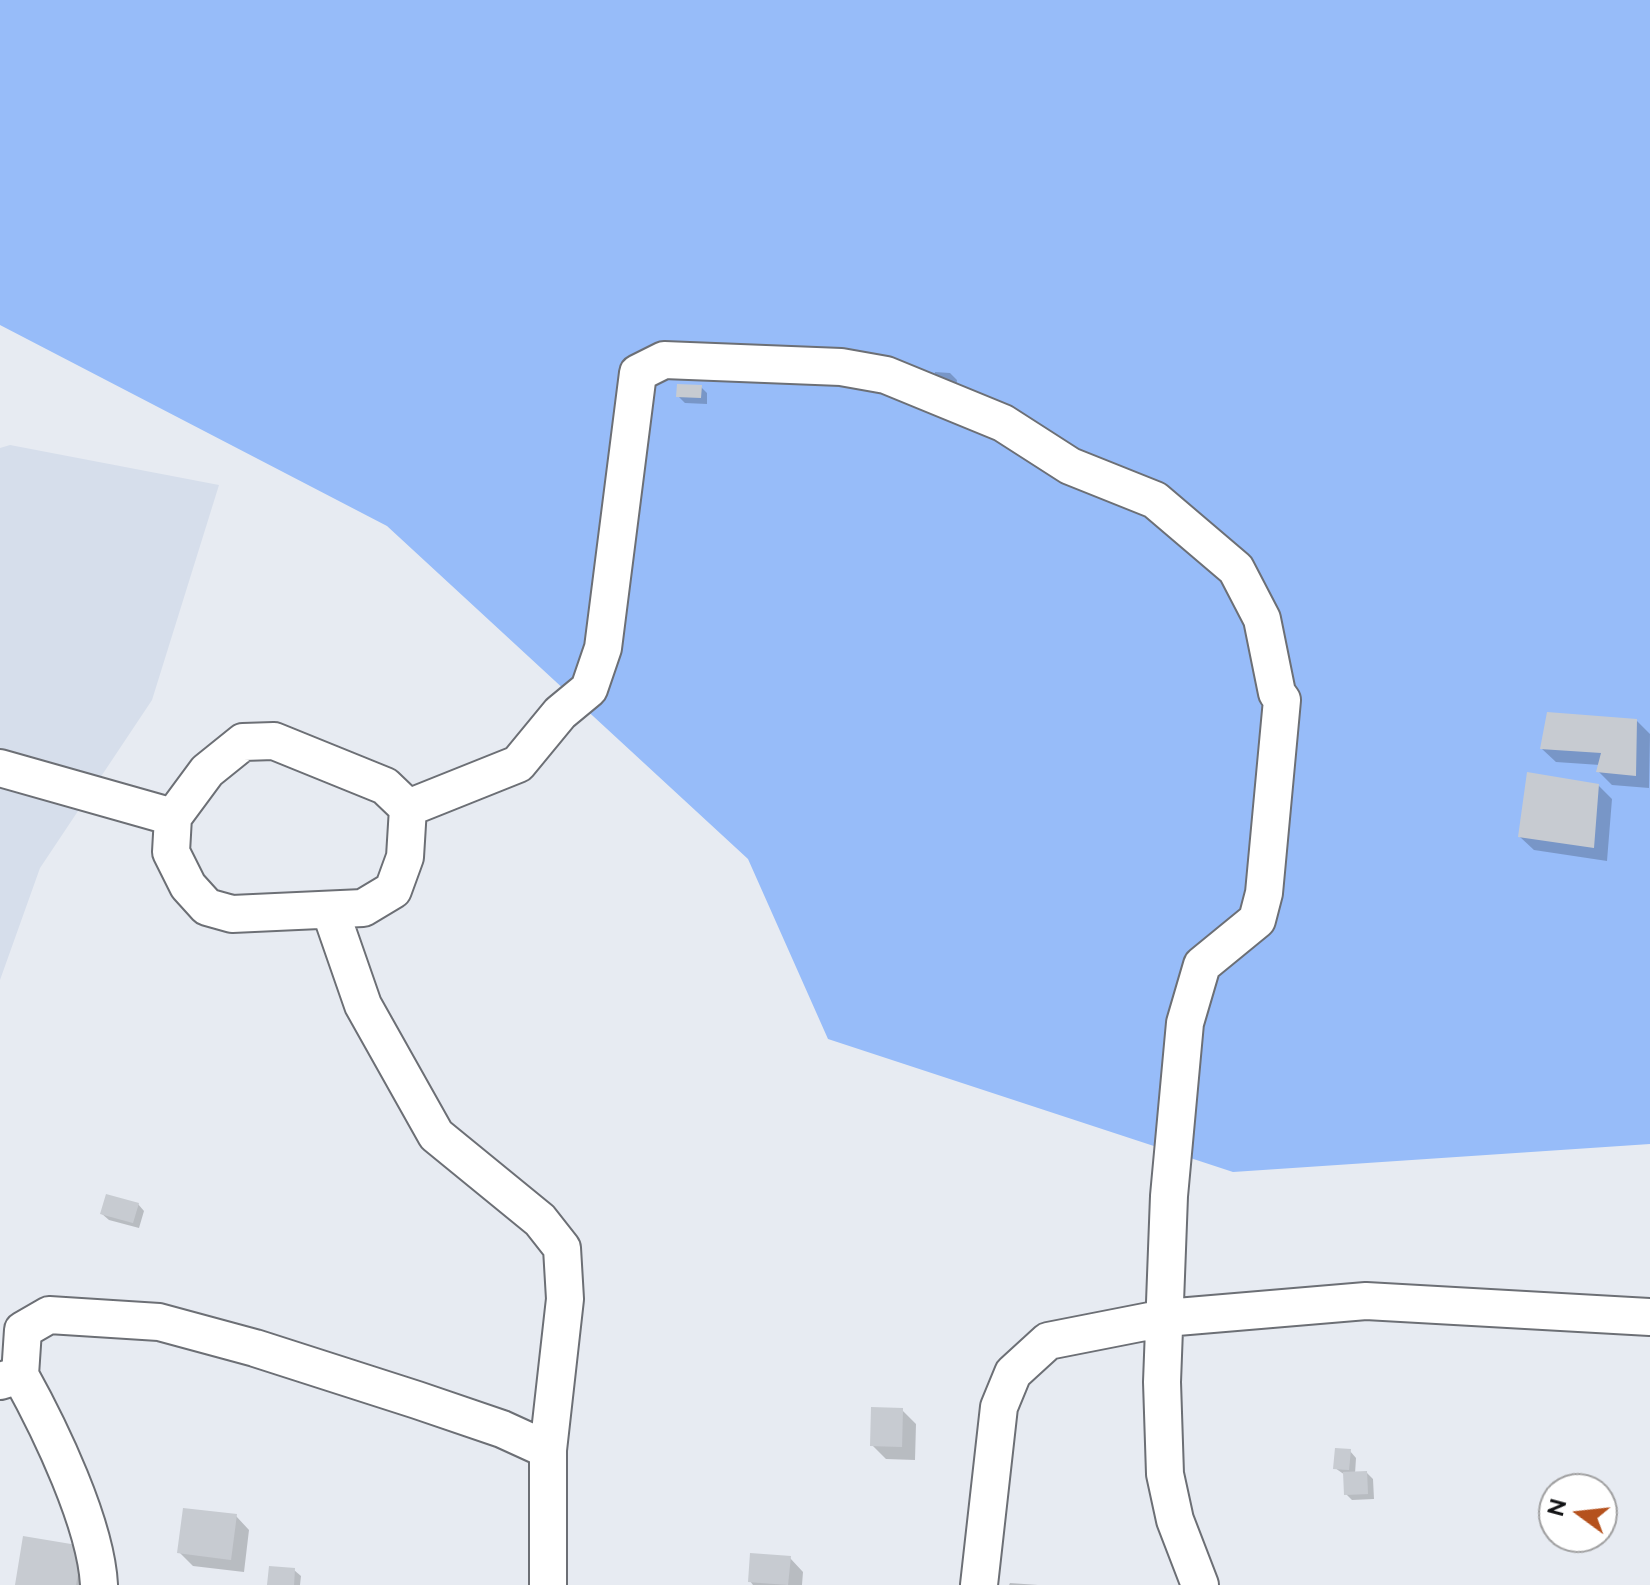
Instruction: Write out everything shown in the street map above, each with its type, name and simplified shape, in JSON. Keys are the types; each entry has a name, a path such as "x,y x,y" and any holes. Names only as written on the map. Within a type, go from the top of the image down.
{"street":[{"path":"408,808 518,764 560,713 589,689 603,648 638,373 664,360 841,367 886,375 1003,423 1070,466 1155,500 1236,569 1262,619 1277,693 1282,700 1264,893 1257,920 1202,965 1185,1023 1169,1196 1165,1474 1175,1520 1200,1585"},
{"path":"274,741 385,786 408,808 405,857 393,890 363,908 232,914 207,907 188,886 171,852 173,817 207,771 243,742 274,741"},
{"path":"0,768 173,817"},
{"path":"330,910 363,1005 436,1135 540,1220 562,1248 565,1299 548,1450 548,1585"},
{"path":"979,1585 999,1407 1013,1373 1048,1341 1165,1318 1366,1301 1650,1317"},
{"path":"99,1585 98,1561 52,1432 10,1378 23,1330 49,1315 159,1322 255,1348 417,1400 502,1429 548,1450"}],"shaded area":[{"path":"0,0 1650,0 1650,1144 1233,1172 828,1039 748,859 387,526 0,325"},
{"path":"10,445 219,485 152,700 40,868 0,980 0,448"}],"building":[{"path":"677,384 702,385 701,398 676,397"},
{"path":"1547,712 1637,719 1636,776 1596,772 1601,753 1540,749"},
{"path":"1527,772 1599,784 1594,848 1518,837"},
{"path":"106,1194 139,1203 133,1223 100,1214"},
{"path":"871,1407 903,1408 902,1447 870,1446"},
{"path":"1335,1448 1351,1449 1349,1470 1333,1469"},
{"path":"1367,1471 1368,1494 1344,1495 1343,1472"},
{"path":"183,1508 237,1514 231,1560 177,1553"},
{"path":"23,1536 83,1546 76,1585 15,1585"},
{"path":"750,1553 791,1556 788,1585 748,1582"},
{"path":"269,1566 295,1568 294,1585 267,1585"}]}
